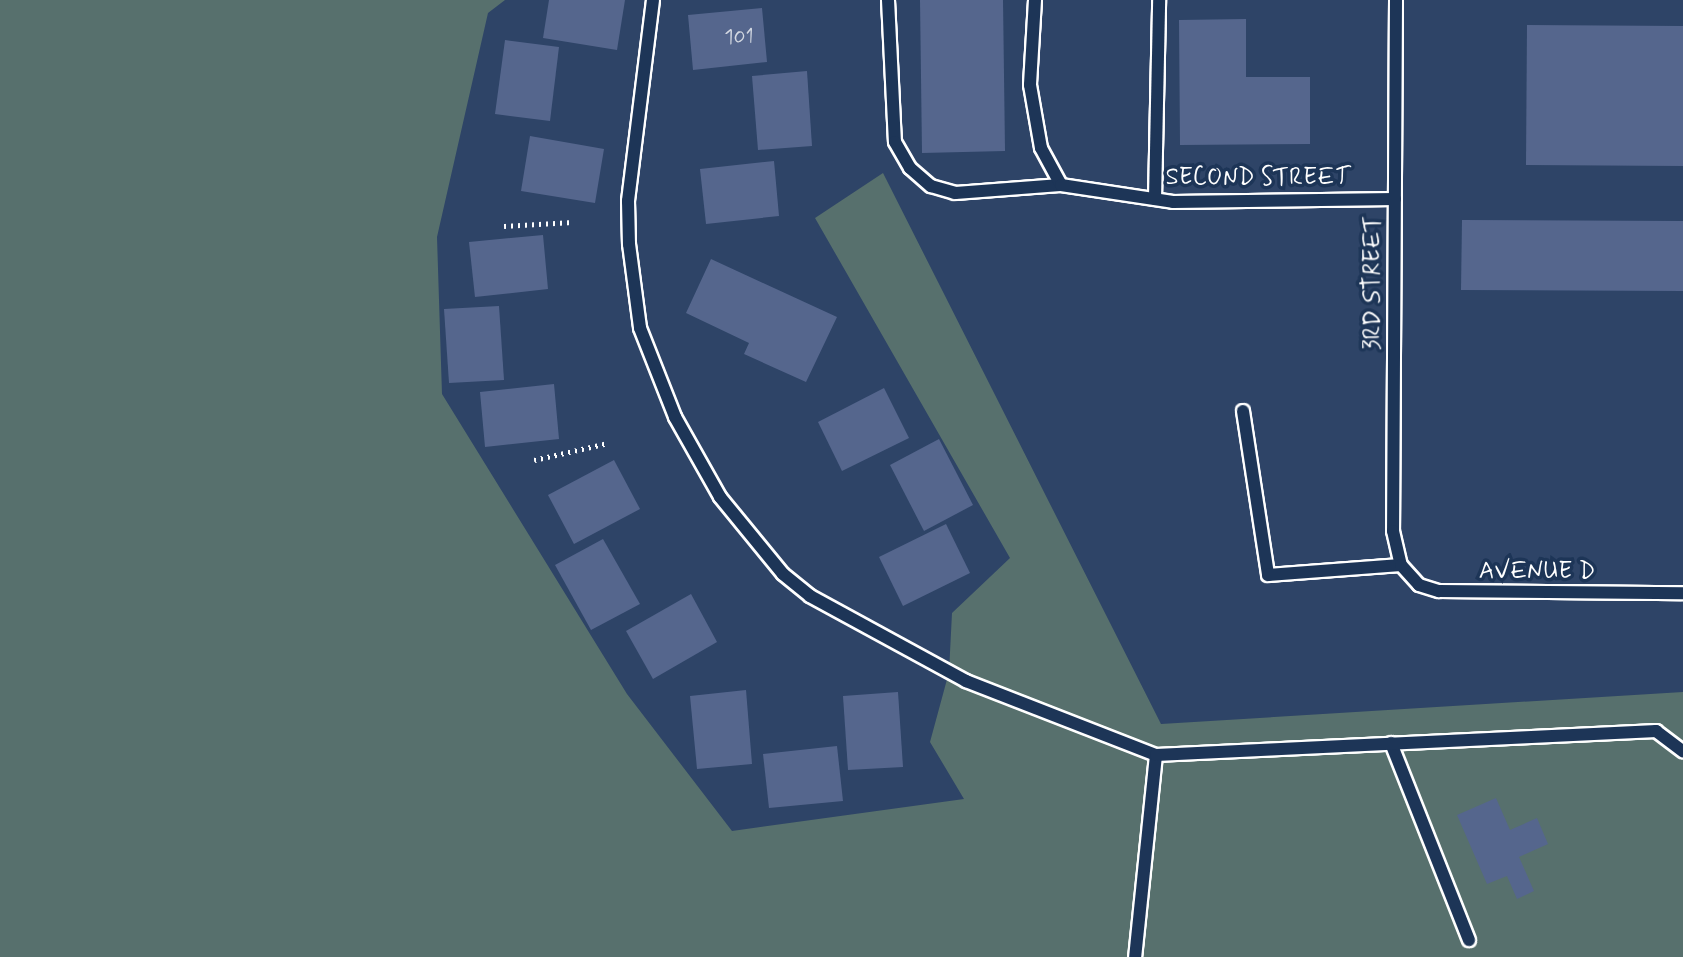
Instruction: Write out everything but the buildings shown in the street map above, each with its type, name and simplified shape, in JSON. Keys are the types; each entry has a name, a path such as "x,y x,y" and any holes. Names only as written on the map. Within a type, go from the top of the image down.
{"lane":[{"path":"653,0 628,201 629,244 640,328 675,417 720,497 783,574 810,596 966,681 1126,746 1156,755 1656,731 1683,751"},
{"name":"SECOND STREET","path":"888,0 895,142 911,168 932,186 955,193 1061,185 1173,202 1395,199"},
{"path":"1035,0 1030,85 1041,148 1061,185"},
{"path":"1155,200 1159,0"},
{"name":"3RD STREET","path":"1396,0 1392,531 1401,565"},
{"path":"1243,411 1268,575 1401,565"},
{"name":"AVENUE D","path":"1401,565 1419,585 1439,591 1683,593"},
{"path":"1391,743 1469,940"},
{"path":"1135,957 1156,755"}],"path":[{"path":"504,226 573,222"},
{"path":"534,460 608,443"}],"green space":[{"path":"0,0 505,0 488,13 437,237 442,394 627,694 732,831 964,799 930,742 949,672 952,613 1010,558 815,218 883,173 1161,724 1683,692 1683,957 0,957"}]}
